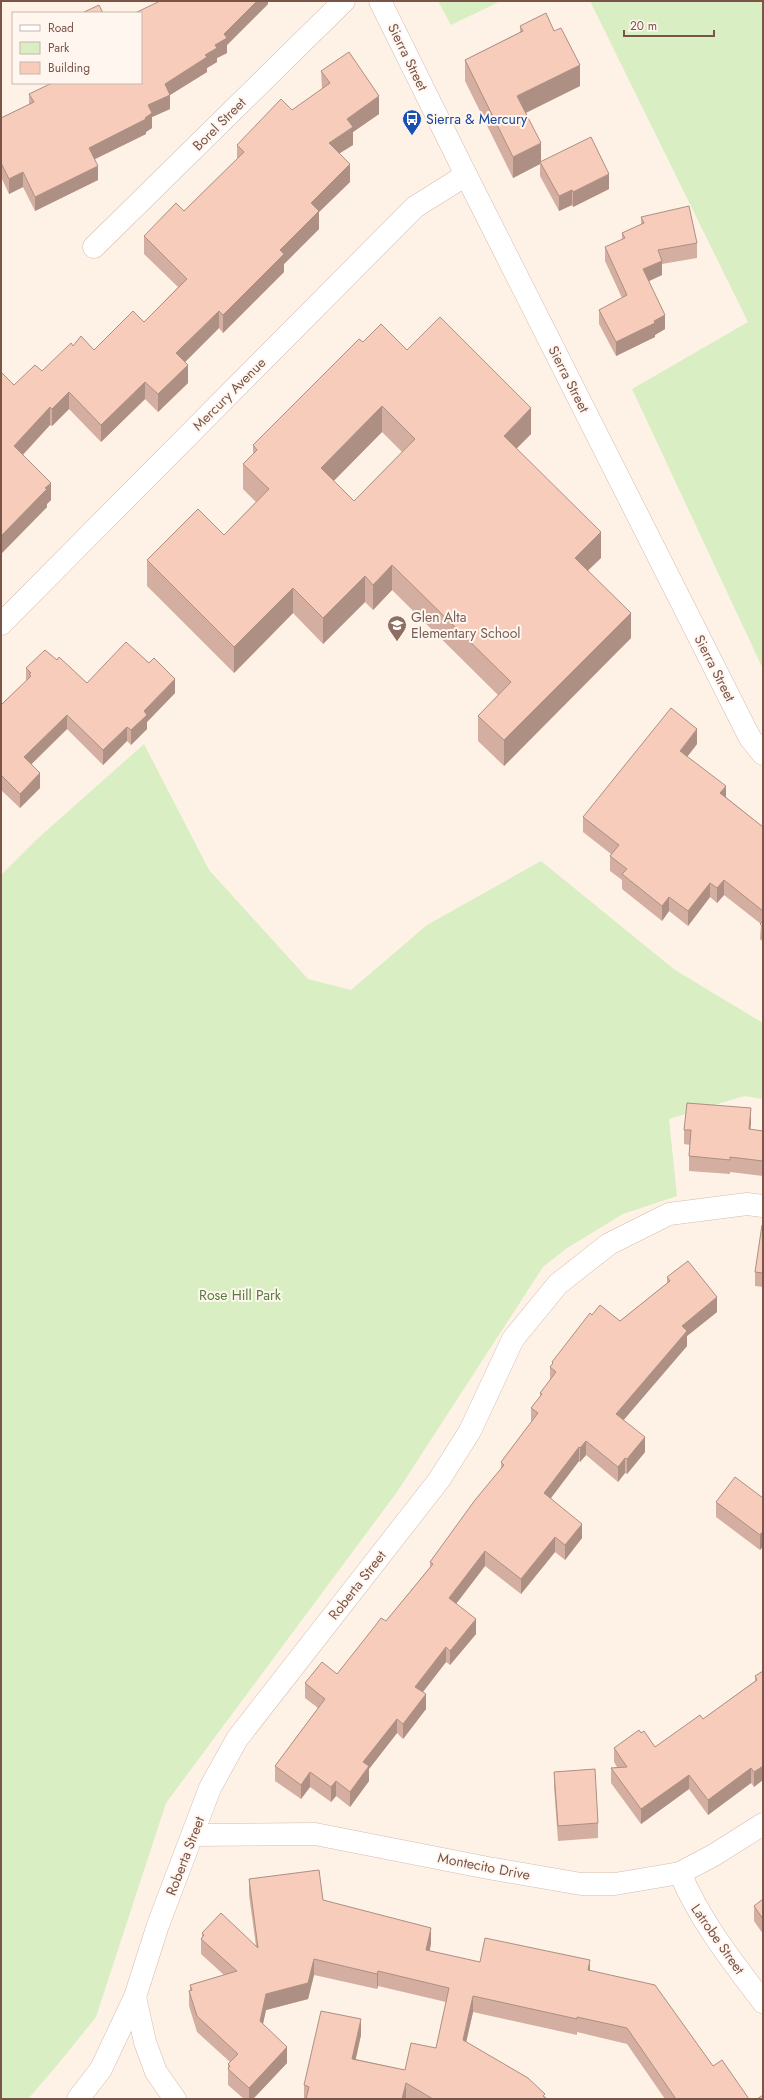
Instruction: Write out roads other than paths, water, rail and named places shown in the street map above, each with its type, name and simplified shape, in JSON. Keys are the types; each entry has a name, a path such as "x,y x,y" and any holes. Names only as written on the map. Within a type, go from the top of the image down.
{"street":[{"name":"Borel Street","path":"94,247 344,1"},
{"name":"Sierra Street","path":"380,1 466,175 750,738 763,754"},
{"name":"Mercury Avenue","path":"1,624 415,207 466,175"},
{"name":"Roberta Street","path":"78,2099 101,2069 134,1997 158,1925 210,1788 237,1739 439,1480 470,1431 513,1339 558,1284 608,1244 669,1214 747,1204 763,1206"},
{"name":"Montecito Drive","path":"193,1835 316,1834 488,1868 581,1884 615,1884 680,1873 714,1855 763,1824"},
{"name":"Latrobe Street","path":"680,1873 692,1901 723,1949 763,2002"},
{"path":"134,1997 145,2042 156,2072 175,2099"}],"place":[{"name":"Sierra & Mercury","path":"412,136"},
{"name":"Glen Alta Elementary School","path":"397,642"}],"park label":[{"name":"Rose Hill Park","path":"240,1295"}]}
